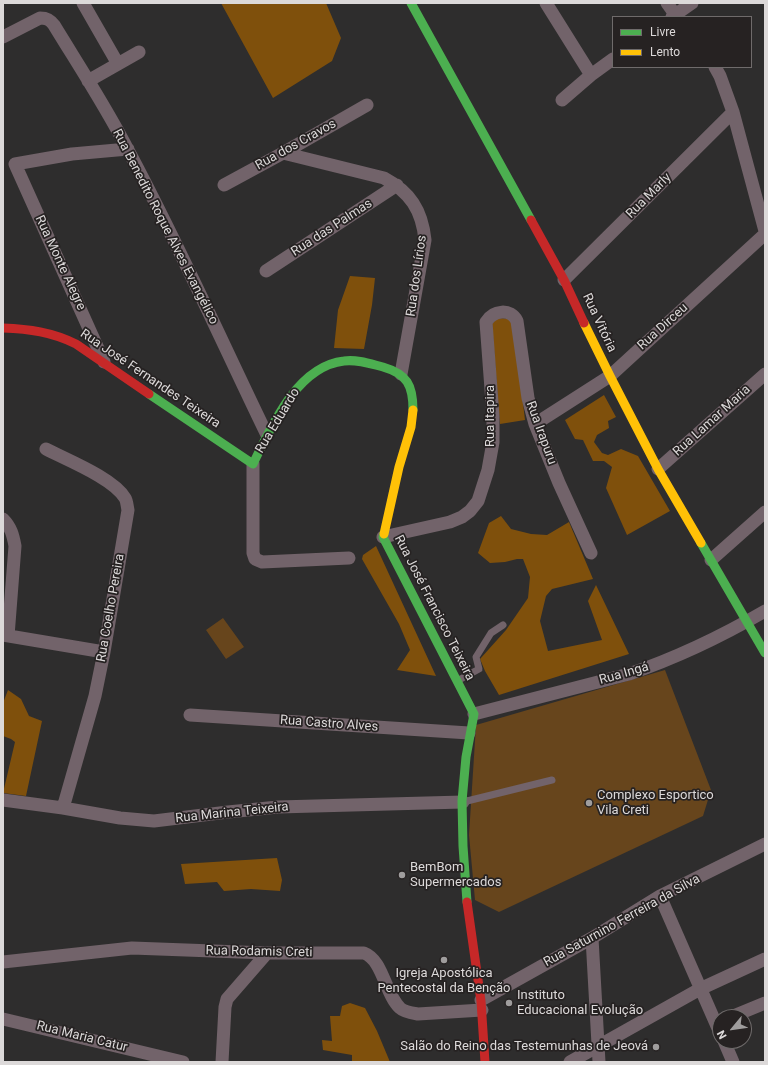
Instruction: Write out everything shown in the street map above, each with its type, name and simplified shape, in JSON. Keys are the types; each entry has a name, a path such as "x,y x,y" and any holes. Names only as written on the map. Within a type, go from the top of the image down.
{"street":[{"path":"83,3 118,64"},
{"name":"Rua Vitória","path":"411,3 564,280 610,376 658,469 765,653"},
{"path":"546,3 591,75"},
{"path":"667,3 675,16 692,3"},
{"name":"Rua Benedito Roque Alves Evangélico","path":"3,37 40,18 50,20 54,25 128,149 184,261 267,435"},
{"path":"88,81 139,52"},
{"path":"562,100 591,75 612,60"},
{"path":"716,68 733,112 765,230"},
{"name":"Rua dos Cravos","path":"224,185 367,105"},
{"name":"Rua Marly","path":"564,280 733,112"},
{"name":"Rua Monte Alegre","path":"104,362 15,164 72,154 128,149"},
{"path":"283,153 384,178 397,185"},
{"name":"Rua das Palmas","path":"266,271 397,185"},
{"name":"Rua dos Lírios","path":"397,185 418,211 423,225 425,240 401,374"},
{"name":"Rua Dirceu","path":"535,424 610,376 765,234"},
{"name":"Rua Irapuru","path":"486,322 493,315 501,312 509,313 515,316 528,398 535,424 559,483 591,553"},
{"name":"Rua Itapira","path":"383,537 456,519 470,511 478,501 488,470 493,442 493,416 486,322"},
{"name":"Rua José Fernandes Teixeira","path":"3,328 50,332 76,344 252,464"},
{"name":"Rua Eduardo","path":"349,558 262,562 255,559 253,553 252,464 267,435 286,404 301,383 316,371 329,364 344,360 364,361 401,374"},
{"name":"Rua José Francisco Teixeira","path":"401,374 408,384 412,395 414,406 413,419 402,456 383,537 474,714"},
{"name":"Rua Lamar Maria","path":"658,469 765,374"},
{"name":"Rua Coelho Pereira","path":"46,449 102,477 121,493 127,503 126,520 104,652 95,696 63,808"},
{"path":"711,560 765,512"},
{"path":"3,519 13,534 15,546 5,635 104,652"},
{"name":"Rua Ingá","path":"474,714 629,674 671,658 747,622 765,611"},
{"path":"474,714 469,732 463,783 462,840 466,889 482,1005 485,1062"},
{"name":"Rua Castro Alves","path":"190,715 469,732"},
{"name":"Rua Marina Teixeira","path":"3,800 63,808 120,818 154,821 278,807 463,802"},
{"name":"Rua Saturnino Ferreira da Silva","path":"482,1005 660,896 765,844"},
{"path":"660,896 700,989 712,1012"},
{"path":"592,938 599,1062"},
{"name":"Rua Rodamis Creti","path":"3,962 132,948 267,953 364,953 370,955 375,961 393,999 400,1009 418,1014 482,1005"},
{"path":"222,1062 226,999 267,953"},
{"path":"570,1062 700,989 765,959"},
{"path":"752,1009 765,1004"},
{"name":"Rua Maria Catur","path":"3,1019 184,1062"},
{"path":"727,1049 733,1062"}],"lane":[{"path":"457,682 479,669 476,657 491,633 503,625"},
{"path":"463,802 552,780"}],"shaded area":[{"path":"221,3 326,3 341,38 332,61 273,98"},
{"path":"350,276 375,278 364,349 334,348 338,310"},
{"path":"497,318 513,319 525,420 500,424 492,324"},
{"path":"604,395 616,417 608,421 609,428 597,435 594,442 602,453 608,455 621,449 638,456 670,511 627,535 606,488 612,467 604,461 593,461 583,440 575,439 565,420"},
{"path":"501,516 511,529 531,534 547,535 569,522 593,579 552,589 546,596 540,621 548,651 602,640 588,601 596,585 629,654 499,695 480,659 506,630 528,598 530,577 523,559 490,563 478,553 489,523"},
{"path":"376,546 436,676 397,670 410,650 399,624 362,559 363,555"},
{"path":"223,618 244,647 226,659 206,630"},
{"name":"Complexo Esportico Vila Creti","path":"665,670 711,790 703,816 499,912 475,900 469,835 476,725"},
{"path":"8,690 21,699 29,716 42,721 26,796 3,793 15,742 3,736 3,703"},
{"path":"277,858 282,880 280,891 251,889 224,891 217,882 185,884 181,864"},
{"path":"350,1003 365,1008 377,1031 390,1062 352,1062 352,1055 323,1050 322,1040 332,1041 330,1016 340,1016 342,1006"}],"traffic: fast":[{"path":"411,3 531,220"},
{"path":"149,394 253,464 277,416 288,400 299,386 312,374 327,365 344,361 364,362 398,373 410,387 413,410"},
{"path":"384,534 383,537 474,714 466,757 462,801 463,846 467,902"},
{"path":"701,543 765,653"}],"traffic: slow":[{"path":"584,323 658,469 701,543"},
{"path":"384,534 399,467 411,427 413,410"}],"traffic: jam":[{"path":"531,220 564,280 584,323"},
{"path":"3,328 40,332 76,344 149,394"},
{"path":"467,902 481,1001 485,1062"}],"place":[{"name":"Complexo Esportico Vila Creti","path":"589,803"},
{"name":"BemBom Supermercados","path":"402,875"},
{"name":"Igreja Apostólica Pentecostal da Benção","path":"444,960"},
{"name":"Instituto Educacional Evolução","path":"509,1003"},
{"name":"Salão do Reino das Testemunhas de Jeová","path":"656,1047"}]}
